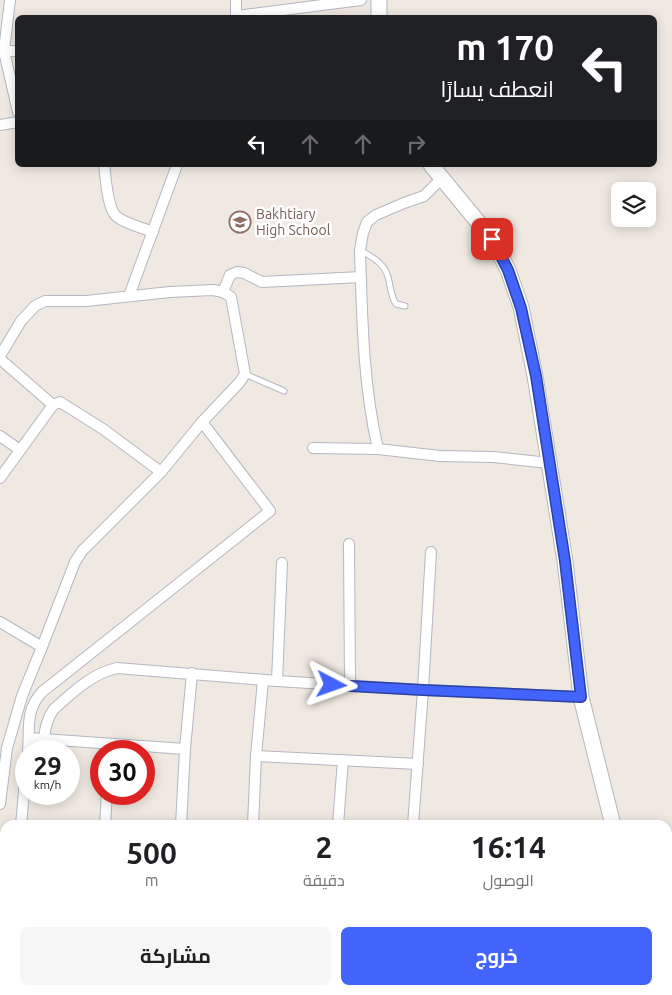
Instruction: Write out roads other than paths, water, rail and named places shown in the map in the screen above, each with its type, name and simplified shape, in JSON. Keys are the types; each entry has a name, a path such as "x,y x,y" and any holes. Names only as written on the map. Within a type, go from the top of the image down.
{"main road":[{"path":"379,0 379,15"},
{"path":"433,167 492,239 508,270 523,316 536,376 565,561 581,697 612,820"}],"street":[{"path":"10,0 9,19 3,45 15,99"},
{"path":"236,0 236,15"},
{"path":"266,15 295,13 361,0"},
{"path":"3,45 15,50"},
{"path":"0,125 15,122"},
{"path":"104,167 110,204 114,215 123,221 153,232"},
{"path":"129,296 176,167"},
{"path":"378,449 373,425 366,366 360,250 362,233 367,222 376,215 424,196 442,178"},
{"path":"223,292 230,275 237,272 244,273 262,282 361,277"},
{"path":"0,804 4,747 74,562 82,551 161,472 245,374 231,297 223,292 213,290 129,296 86,302 45,301 35,306 21,321 0,358 53,404"},
{"path":"0,478 53,404 58,402 62,402 103,429 161,472"},
{"path":"90,745 29,738 30,711 34,701 42,692 270,511 202,422"},
{"path":"0,436 20,450"},
{"path":"313,448 378,449 440,456 493,457 549,464"},
{"path":"349,544 350,686"},
{"path":"413,820 431,552"},
{"path":"277,681 282,563"},
{"path":"0,622 42,647"},
{"path":"44,739 45,727 54,709 95,676 106,670 117,668 350,686 581,697"},
{"path":"181,820 184,749 192,673"},
{"path":"253,820 256,756 263,680"},
{"path":"155,749 184,749"},
{"path":"256,756 418,764"},
{"path":"338,820 343,760"},
{"path":"21,820 23,805"},
{"path":"105,820 106,805"}],"lane":[{"path":"360,250 376,259 385,268 389,279 391,297 396,304 406,306"},
{"path":"245,374 284,391"}],"place":[{"name":"Bakhtiary High School","path":"240,222"}]}
